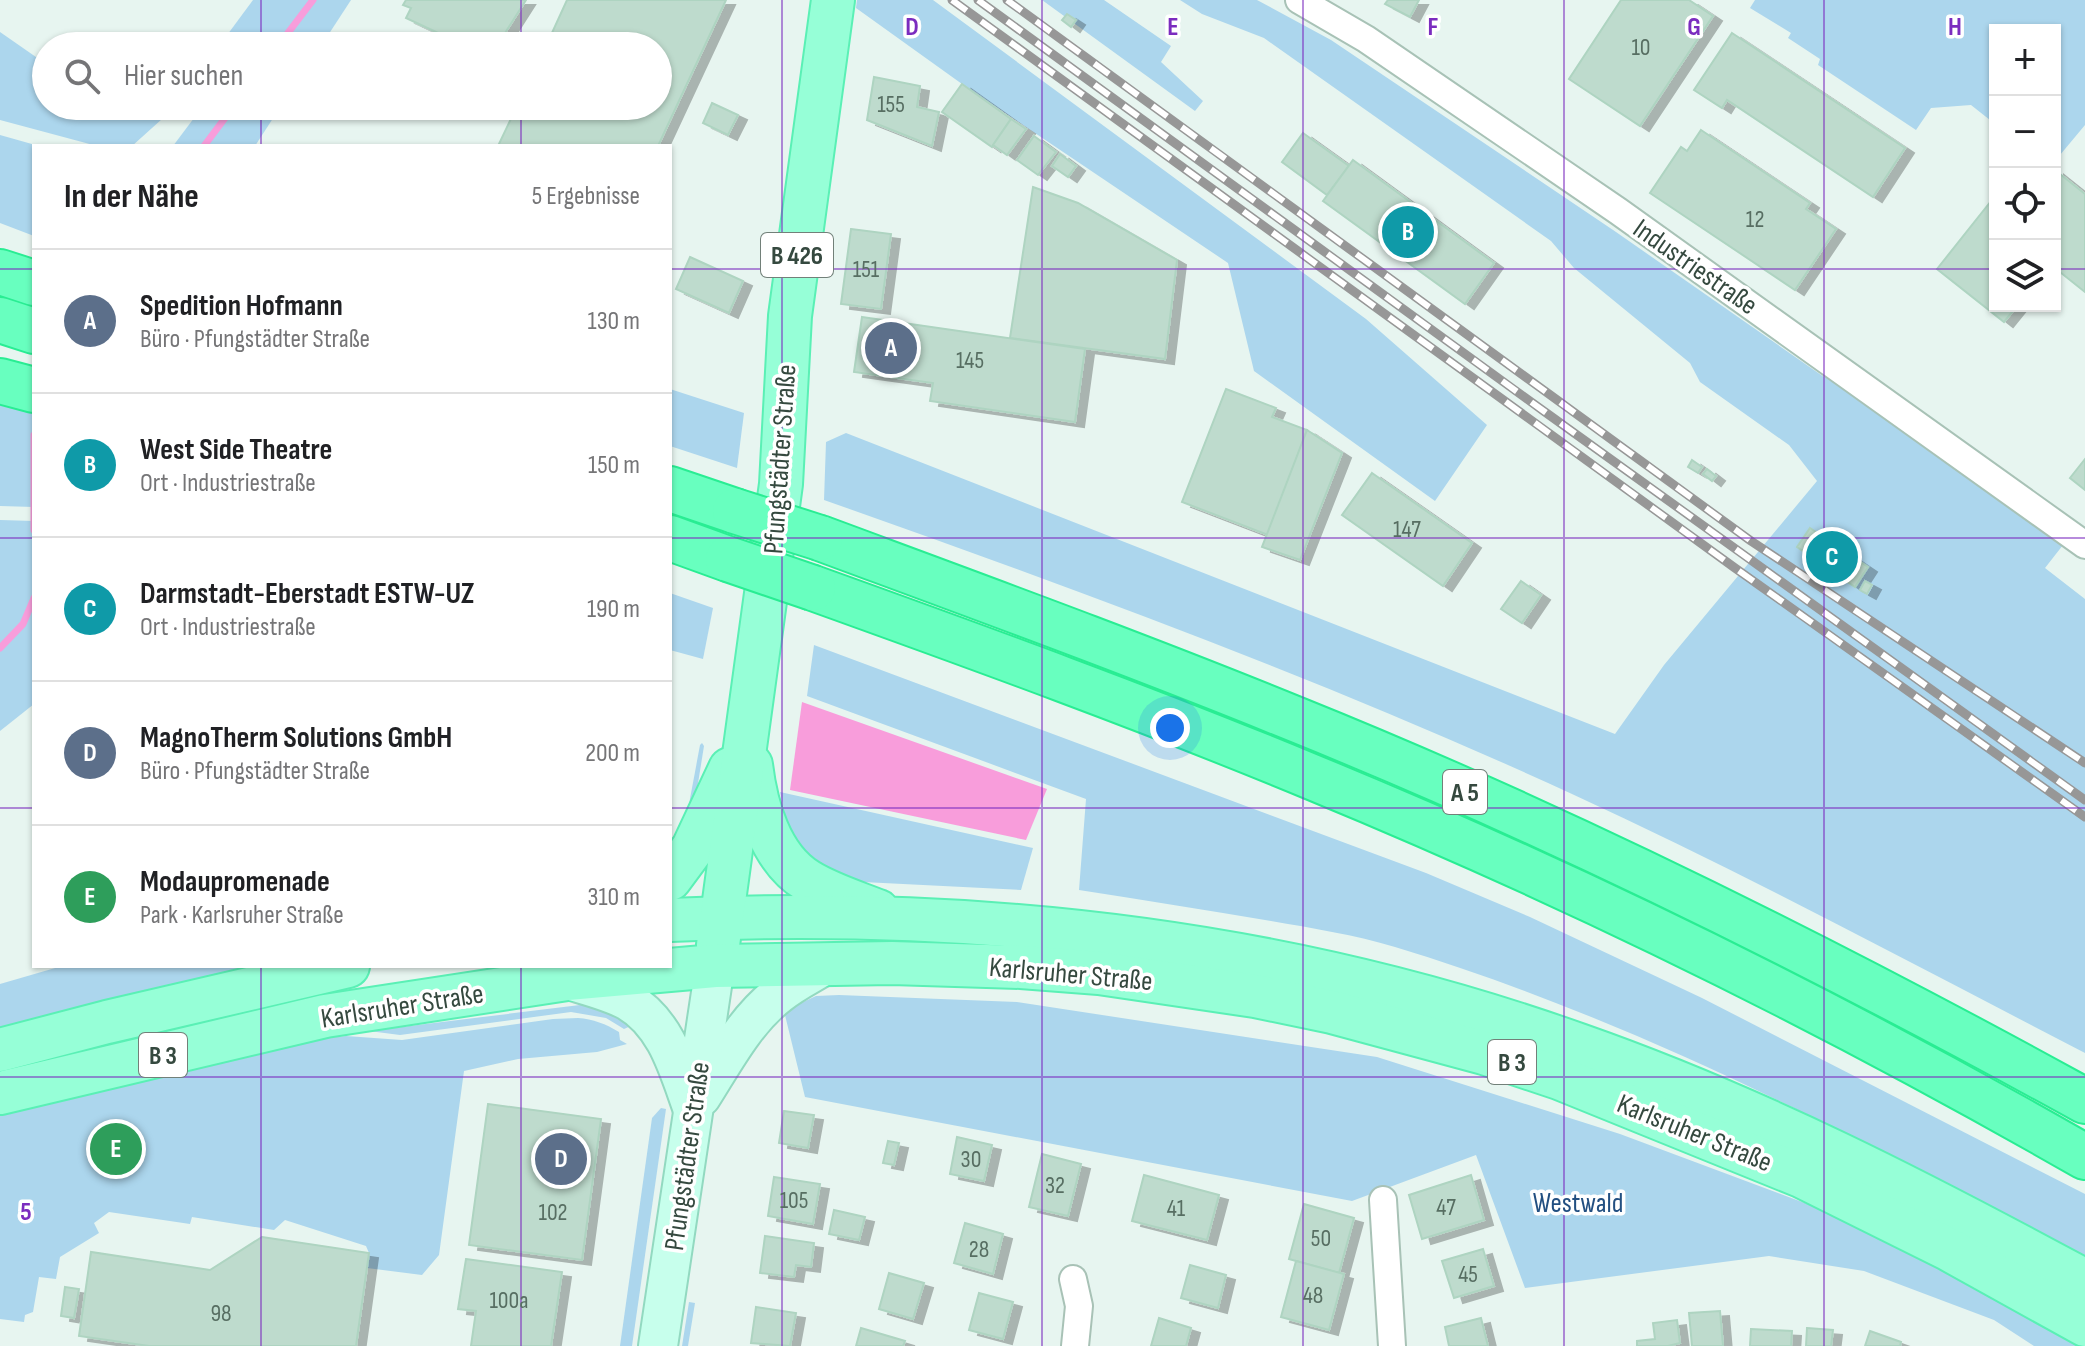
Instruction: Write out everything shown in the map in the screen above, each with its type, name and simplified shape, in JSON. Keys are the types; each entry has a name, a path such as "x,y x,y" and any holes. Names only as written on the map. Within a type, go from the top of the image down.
{"highway":[{"path":"0,272 32,282"},
{"path":"0,320 32,330"},
{"path":"0,381 32,389"},
{"name":"A 5","path":"672,490 820,538 1065,628 1296,719 1420,772 1619,861 1839,969 2085,1101"},
{"name":"A 5","path":"672,539 1021,663 1388,809 1581,896 1802,1004 2085,1157"},
{"path":"672,545 728,559"}],"main road":[{"name":"Pfungstädter Straße","path":"722,918 781,484 790,316 833,0"},
{"name":"B 426","path":"672,876 693,848 747,732"},
{"path":"747,732 759,805 772,840 790,867 817,886 896,919"},
{"name":"B 426","path":"715,966 722,918"},
{"name":"Karlsruher Straße","path":"672,920 896,919 1053,928 1207,948 1358,978 1507,1020 1666,1077 1812,1139 1955,1210 2085,1281"},
{"path":"693,1109 730,1050 762,1009 778,995 827,964"},
{"name":"Karlsruher Straße","path":"0,1093 325,1016 567,979 715,966 827,964 957,964 1099,973 1255,996 1409,1031 1559,1078 1801,1176 1948,1249 2085,1325"},
{"name":"Pfungstädter Straße","path":"658,1346 715,966"},
{"name":"Karlsruher Straße","path":"0,1050 339,968"},
{"path":"567,979 617,996 649,1018 673,1054 693,1109"}],"street":[{"name":"Industriestraße","path":"1299,0 1366,39 1618,211 2085,545"},
{"path":"1383,1200 1392,1346"},
{"path":"1073,1279 1079,1306 1075,1346"}],"green space":[{"path":"253,0 351,0 330,32 229,32"},
{"path":"857,0 933,0 1366,319 1487,425 1435,501 1254,371 1228,263 962,84 856,8"},
{"path":"1042,0 1104,0 1171,46 1161,62 1203,101 1195,111"},
{"path":"1180,0 1257,0 1331,40 1824,377 1828,373 2063,545 2045,568 2085,599 2085,1053 1702,856 1480,753 1202,638 824,500 826,442 846,433 1615,734 1664,665 1817,481 1789,445 1700,382 1690,363 1574,268 1551,241 1264,38 1202,14"},
{"path":"1755,0 2085,0 2085,125 2061,154 2061,24 1989,24 1989,119 1971,105 1931,108 1916,130 1818,65 1820,59 1788,38 1791,33 1750,8"},
{"path":"0,32 32,54 32,120 161,120 134,144 90,144 0,120"},
{"path":"192,120 272,120 256,144 174,144"},
{"path":"0,135 32,144 32,235 0,223"},
{"path":"672,390 744,413 737,468 672,447"},
{"path":"0,402 32,410 32,507 0,506"},
{"path":"0,520 32,521 32,706 0,731"},
{"path":"672,594 713,608 703,659 672,651"},
{"path":"814,645 1426,873 1530,917 1702,998 2085,1194 2085,1256 1747,1085 1661,1046 1485,976 1349,935 1079,890 1086,799 807,696"},
{"path":"702,743 695,802 687,815 700,745"},
{"path":"780,792 1033,848 1021,890 863,882 831,870 799,847 786,819"},
{"path":"55,968 259,968 0,1033 0,984"},
{"name":"Westwald","path":"816,996 1017,1002 1377,1057 1620,1134 1933,1251 2085,1339 2085,1346 2034,1346 1994,1320 1864,1271 1769,1256 1525,1288 1476,1155 1352,1201 805,1097 784,1011"},
{"path":"595,1005 633,1025 624,1029 606,1018 571,1012 400,1035 369,1031"},
{"path":"578,1018 614,1029 619,1032 620,1040 627,1044 597,1052 518,1059 464,1071 439,1255 422,1275 367,1268 369,1253 366,1246 285,1220 274,1230 192,1217 190,1224 109,1212 94,1223 99,1233 60,1257 56,1279 39,1277 33,1312 25,1315 24,1322 0,1319 0,1111 316,1039 346,1036 402,1040"},
{"path":"661,1108 666,1109 632,1346 620,1346 652,1118"},
{"path":"689,1302 695,1303 688,1346 682,1346"}],"shaded area":[{"path":"802,702 1047,789 1026,840 790,790"}],"building":[{"path":"406,0 526,0 506,32 436,32 406,18 411,8 403,5"},
{"path":"567,0 726,0 672,116 672,32 552,32"},
{"path":"1388,0 1419,0 1410,17 1385,4"},
{"path":"1621,0 1689,0 1713,16 1640,126 1569,79"},
{"path":"1067,14 1076,20 1071,27 1062,20"},
{"path":"1732,33 1905,148 1873,197 1727,100 1722,108 1694,90"},
{"path":"874,77 920,86 917,107 939,112 932,146 867,120"},
{"path":"962,84 1011,119 992,147 942,112"},
{"path":"712,103 738,115 728,135 703,123"},
{"path":"1011,119 1026,129 1007,155 993,145"},
{"path":"510,120 670,120 659,144 499,144"},
{"path":"1701,130 1810,203 1806,209 1836,229 1795,290 1650,193 1681,147 1687,151"},
{"path":"1303,133 1349,166 1327,195 1282,162"},
{"path":"1034,136 1056,152 1038,175 1017,160"},
{"path":"1060,154 1076,166 1068,177 1052,166"},
{"path":"1353,160 1494,263 1465,304 1323,201"},
{"path":"2061,175 2085,194 2085,292 2061,273"},
{"path":"1033,187 1078,203 1177,260 1165,359 1010,338"},
{"path":"1989,204 1989,310 1937,269"},
{"path":"851,229 891,234 881,309 841,304"},
{"path":"690,257 743,281 729,313 676,289"},
{"path":"1991,312 2012,312 2004,322"},
{"path":"862,317 1085,349 1075,422 930,401 933,383 854,372"},
{"path":"1226,389 1276,408 1272,417 1307,430 1268,535 1182,502"},
{"path":"1307,430 1342,453 1300,560 1262,547"},
{"path":"2085,459 2085,490 2070,478"},
{"path":"1692,460 1702,467 1698,473 1688,467"},
{"path":"1707,469 1716,476 1712,481 1703,474"},
{"path":"1372,473 1472,543 1443,586 1342,515"},
{"path":"1810,528 1868,567 1855,587 1797,547"},
{"path":"1521,581 1541,595 1522,623 1501,609"},
{"path":"1865,581 1872,585 1867,594 1860,590"},
{"path":"488,1104 601,1119 582,1260 469,1245"},
{"path":"784,1111 814,1115 808,1148 779,1143"},
{"path":"957,1137 992,1145 984,1181 950,1174"},
{"path":"888,1141 899,1143 894,1165 883,1163"},
{"path":"1042,1154 1081,1164 1068,1216 1029,1207"},
{"path":"1144,1175 1219,1195 1207,1240 1132,1221"},
{"path":"1471,1175 1484,1220 1422,1239 1409,1195"},
{"path":"774,1177 820,1184 813,1224 768,1216"},
{"path":"1304,1204 1354,1218 1339,1273 1289,1259"},
{"path":"834,1210 865,1217 859,1240 829,1234"},
{"path":"965,1223 1003,1234 993,1274 954,1263"},
{"path":"765,1236 814,1243 811,1267 796,1265 794,1277 760,1273"},
{"path":"262,1237 369,1253 356,1346 149,1346 79,1336 91,1252 210,1270"},
{"path":"1483,1249 1494,1286 1454,1298 1442,1261"},
{"path":"466,1259 562,1272 551,1346 471,1346 476,1311 458,1309"},
{"path":"1296,1261 1344,1274 1329,1330 1281,1317"},
{"path":"1190,1265 1226,1275 1218,1308 1181,1298"},
{"path":"889,1273 924,1283 913,1319 879,1309"},
{"path":"65,1287 79,1289 74,1318 61,1316"},
{"path":"979,1293 1013,1302 1003,1339 969,1330"},
{"path":"756,1307 796,1313 790,1346 751,1343"},
{"path":"1720,1311 1723,1346 1692,1346 1689,1313"},
{"path":"1159,1318 1191,1328 1186,1346 1151,1346"},
{"path":"1481,1318 1488,1346 1449,1346 1445,1327"},
{"path":"1677,1320 1680,1343 1637,1346 1637,1341 1655,1339 1653,1323"},
{"path":"861,1328 905,1341 903,1346 856,1346"},
{"path":"1807,1328 1833,1330 1831,1346 1806,1346"},
{"path":"1751,1329 1792,1331 1791,1346 1750,1346"},
{"path":"1870,1331 1901,1342 1900,1346 1865,1346"}],"waterway":[{"path":"289,32 313,0"},
{"path":"206,144 224,120"},
{"path":"0,648 23,624 32,603"}],"railway":[{"path":"952,0 1735,568 2085,817"},
{"path":"978,0 2085,800"},
{"path":"1007,0 1751,541 2085,763"}],"place":[{"name":"West Side Theatre","path":"1408,232"},
{"name":"Spedition Hofmann","path":"891,348"},
{"name":"Darmstadt-Eberstadt ESTW-UZ","path":"1832,557"},
{"name":"Modaupromenade","path":"116,1149"},
{"name":"MagnoTherm Solutions GmbH","path":"561,1159"}]}
